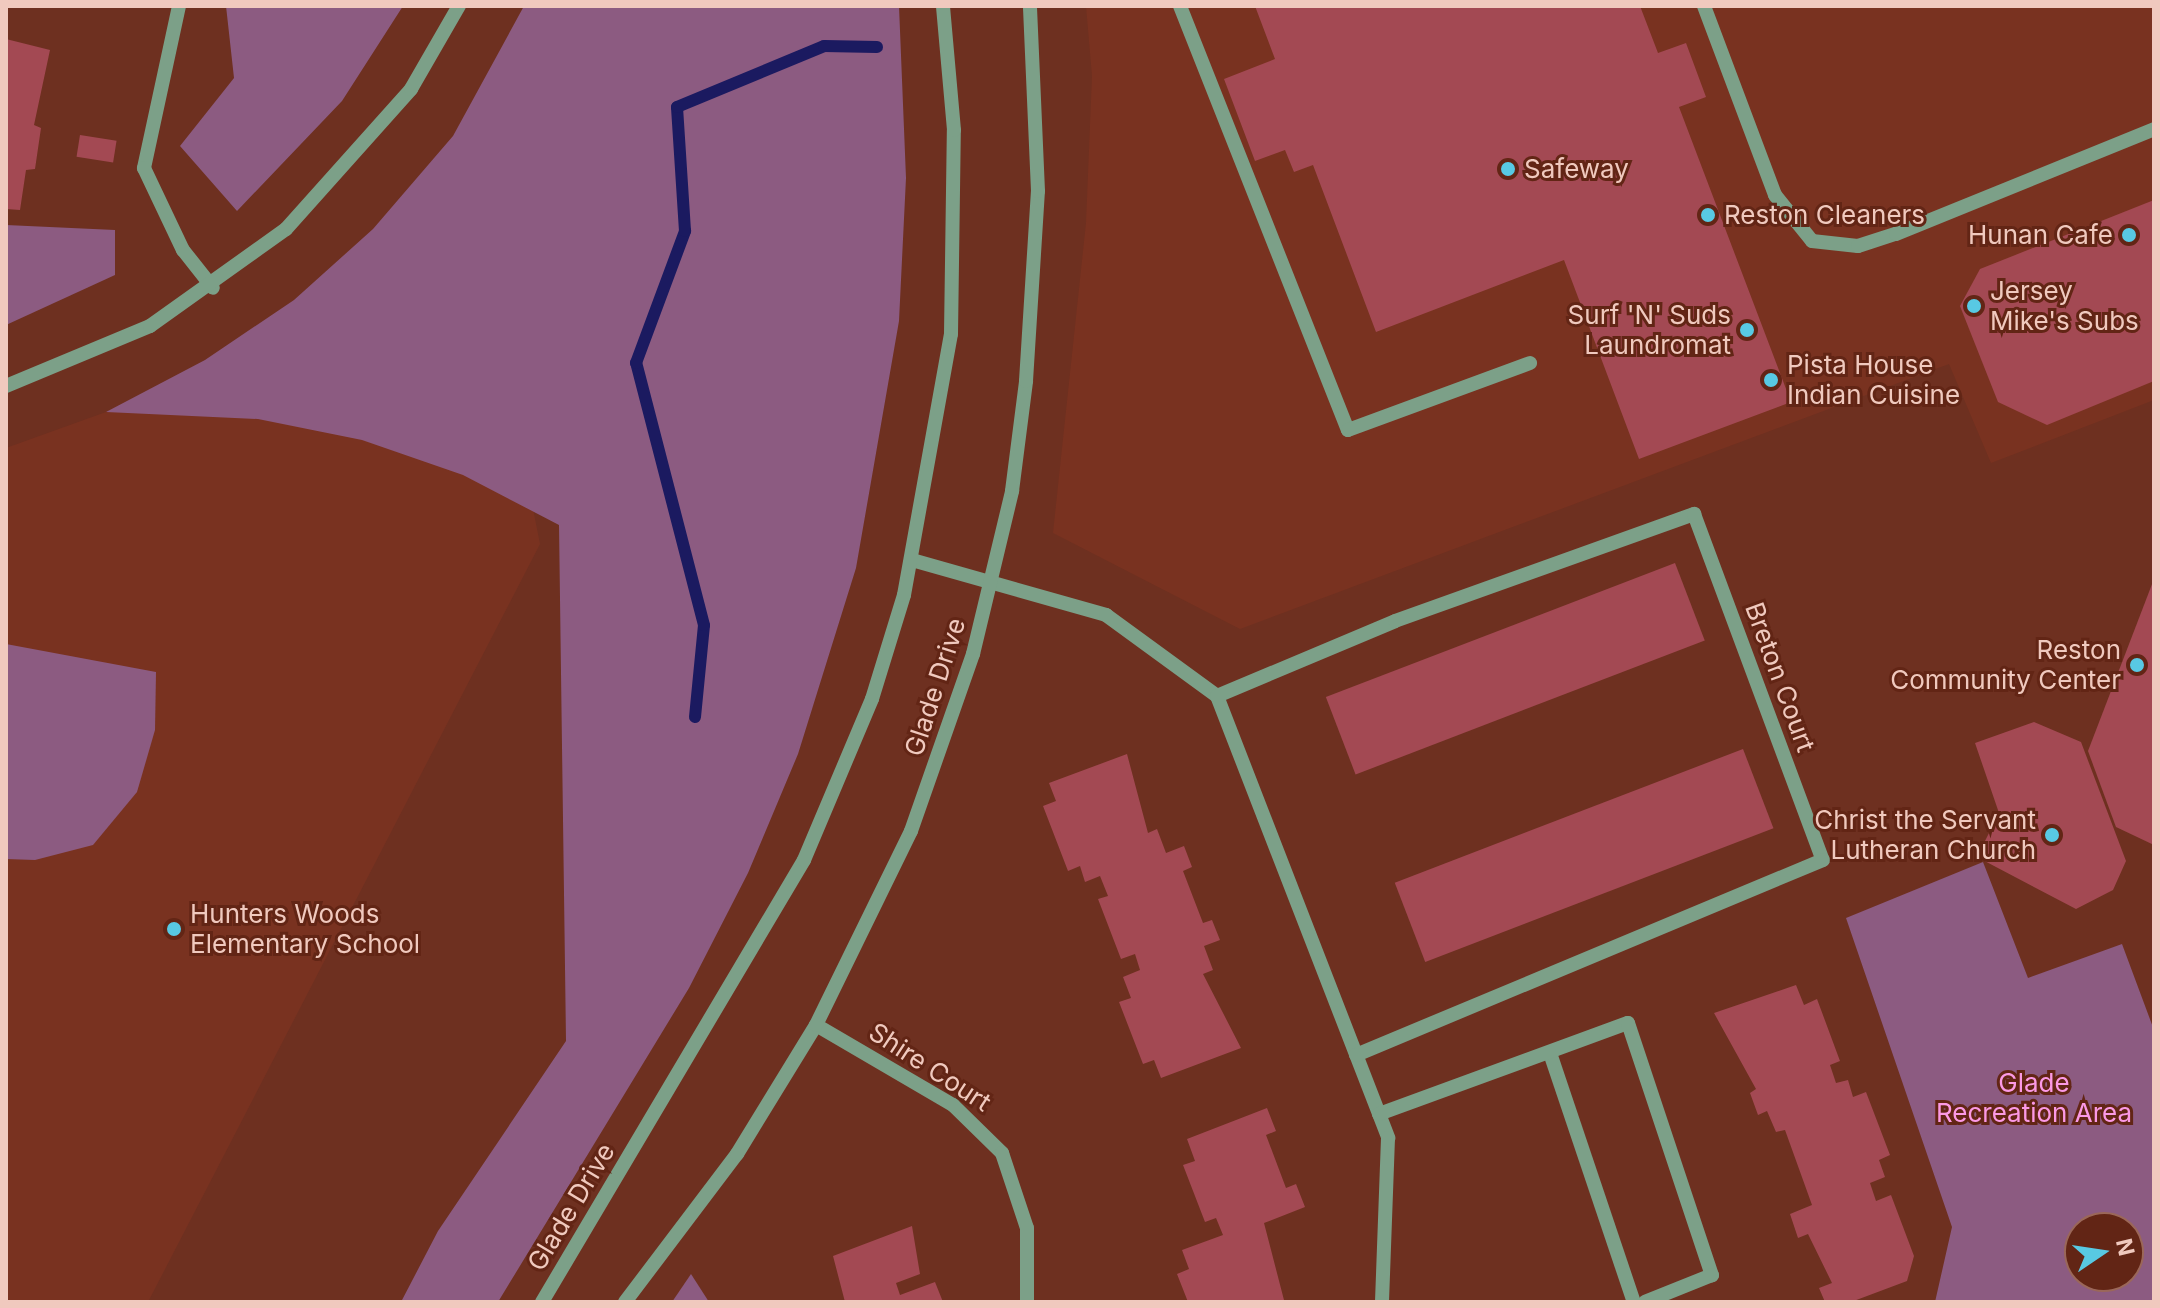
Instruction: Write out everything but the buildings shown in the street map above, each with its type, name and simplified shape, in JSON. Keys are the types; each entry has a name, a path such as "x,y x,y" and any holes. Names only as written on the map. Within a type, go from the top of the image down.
{"street":[{"path":"179,6 144,168 183,250 213,288"},
{"path":"6,386 63,368 213,288 342,175 411,89 459,6"},
{"name":"Glade Drive","path":"542,1302 804,860 872,699 912,560 951,334 954,143 943,6"},
{"name":"Glade Drive","path":"625,1302 737,1154 816,1025 911,831 993,578 1012,491 1035,279 1030,6"},
{"path":"1180,6 1348,430 1530,363"},
{"path":"1704,6 1775,195 1812,241 1858,246 1896,234 2154,129"},
{"name":"Breton Court","path":"1217,696 1395,621 1694,514 1823,860 1356,1055"},
{"path":"912,560 993,578 1106,615 1217,696 1388,1138 1382,1302"},
{"path":"1379,1114 1628,1023 1712,1275 1645,1302"},
{"name":"Shire Court","path":"816,1025 941,1098 995,1144 1014,1174 1027,1228 1027,1302"},
{"path":"1550,1053 1634,1302"}],"shaded area":[{"path":"1086,6 2154,6 2154,400 1991,463 1949,364 1240,629 1053,533 1086,223 1092,76"},
{"name":"Hunters Woods Elementary School","path":"165,410 292,421 435,459 532,504 540,544 148,1302 6,1302 6,448 106,412"}],"green space":[{"path":"226,6 403,6 342,101 237,211 180,146 234,78"},
{"path":"524,6 899,6 906,178 899,321 856,568 798,754 748,873 689,988 498,1302 401,1302 438,1231 566,1041 559,525 463,475 362,440 258,419 106,412 205,360 294,300 373,229 453,136"},
{"path":"6,225 115,230 115,275 6,325"},
{"path":"6,644 156,672 155,730 137,792 93,845 35,860 6,859"},
{"name":"Glade Recreation Area","path":"1983,862 2028,978 2122,944 2154,1030 2154,1302 1935,1302 1952,1227 1846,918"},
{"path":"691,1274 709,1302 672,1302"}],"waterway":[{"path":"695,717 704,625 636,363 685,231 677,107 824,46 877,47"}],"place":[{"name":"Safeway","path":"1508,169"},
{"name":"Reston Cleaners","path":"1708,215"},
{"name":"Hunan Cafe","path":"2129,235"},
{"name":"Jersey Mike's Subs","path":"1974,306"},
{"name":"Surf 'N' Suds Laundromat","path":"1747,330"},
{"name":"Pista House Indian Cuisine","path":"1771,380"},
{"name":"Reston Community Center","path":"2137,665"},
{"name":"Christ the Servant Lutheran Church","path":"2052,835"},
{"name":"Hunters Woods Elementary School","path":"174,929"}]}
